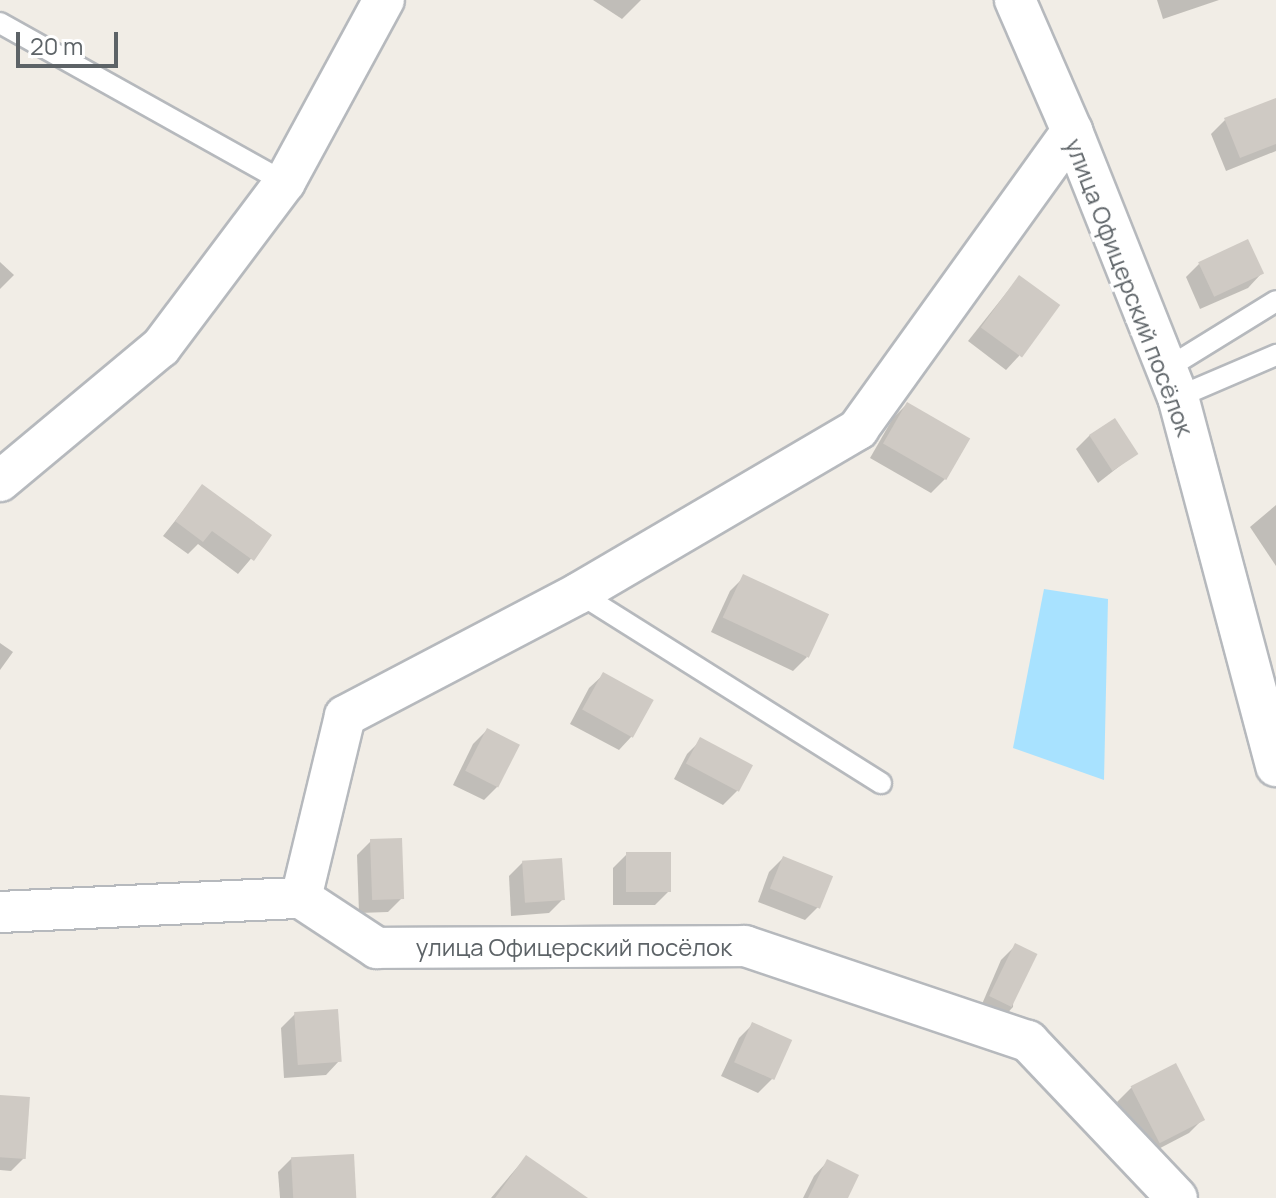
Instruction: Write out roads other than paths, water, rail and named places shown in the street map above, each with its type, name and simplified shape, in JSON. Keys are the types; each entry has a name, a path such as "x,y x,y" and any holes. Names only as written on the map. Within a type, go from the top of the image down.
{"street":[{"path":"0,481 161,347 285,182 384,0"},
{"name":"улица Офицерский посёлок","path":"1015,0 1072,131 1172,383 1276,766"},
{"path":"0,912 301,898 345,716 579,593 858,429 1072,131"},
{"name":"улица Офицерский посёлок","path":"301,898 377,948 745,946 1028,1041 1177,1198"}],"lane":[{"path":"0,23 285,182"},
{"path":"1172,383 1276,301"},
{"path":"1172,383 1276,355"},
{"path":"579,593 881,783"}],"water":[{"path":"1044,589 1108,599 1104,780 1013,748"}]}
